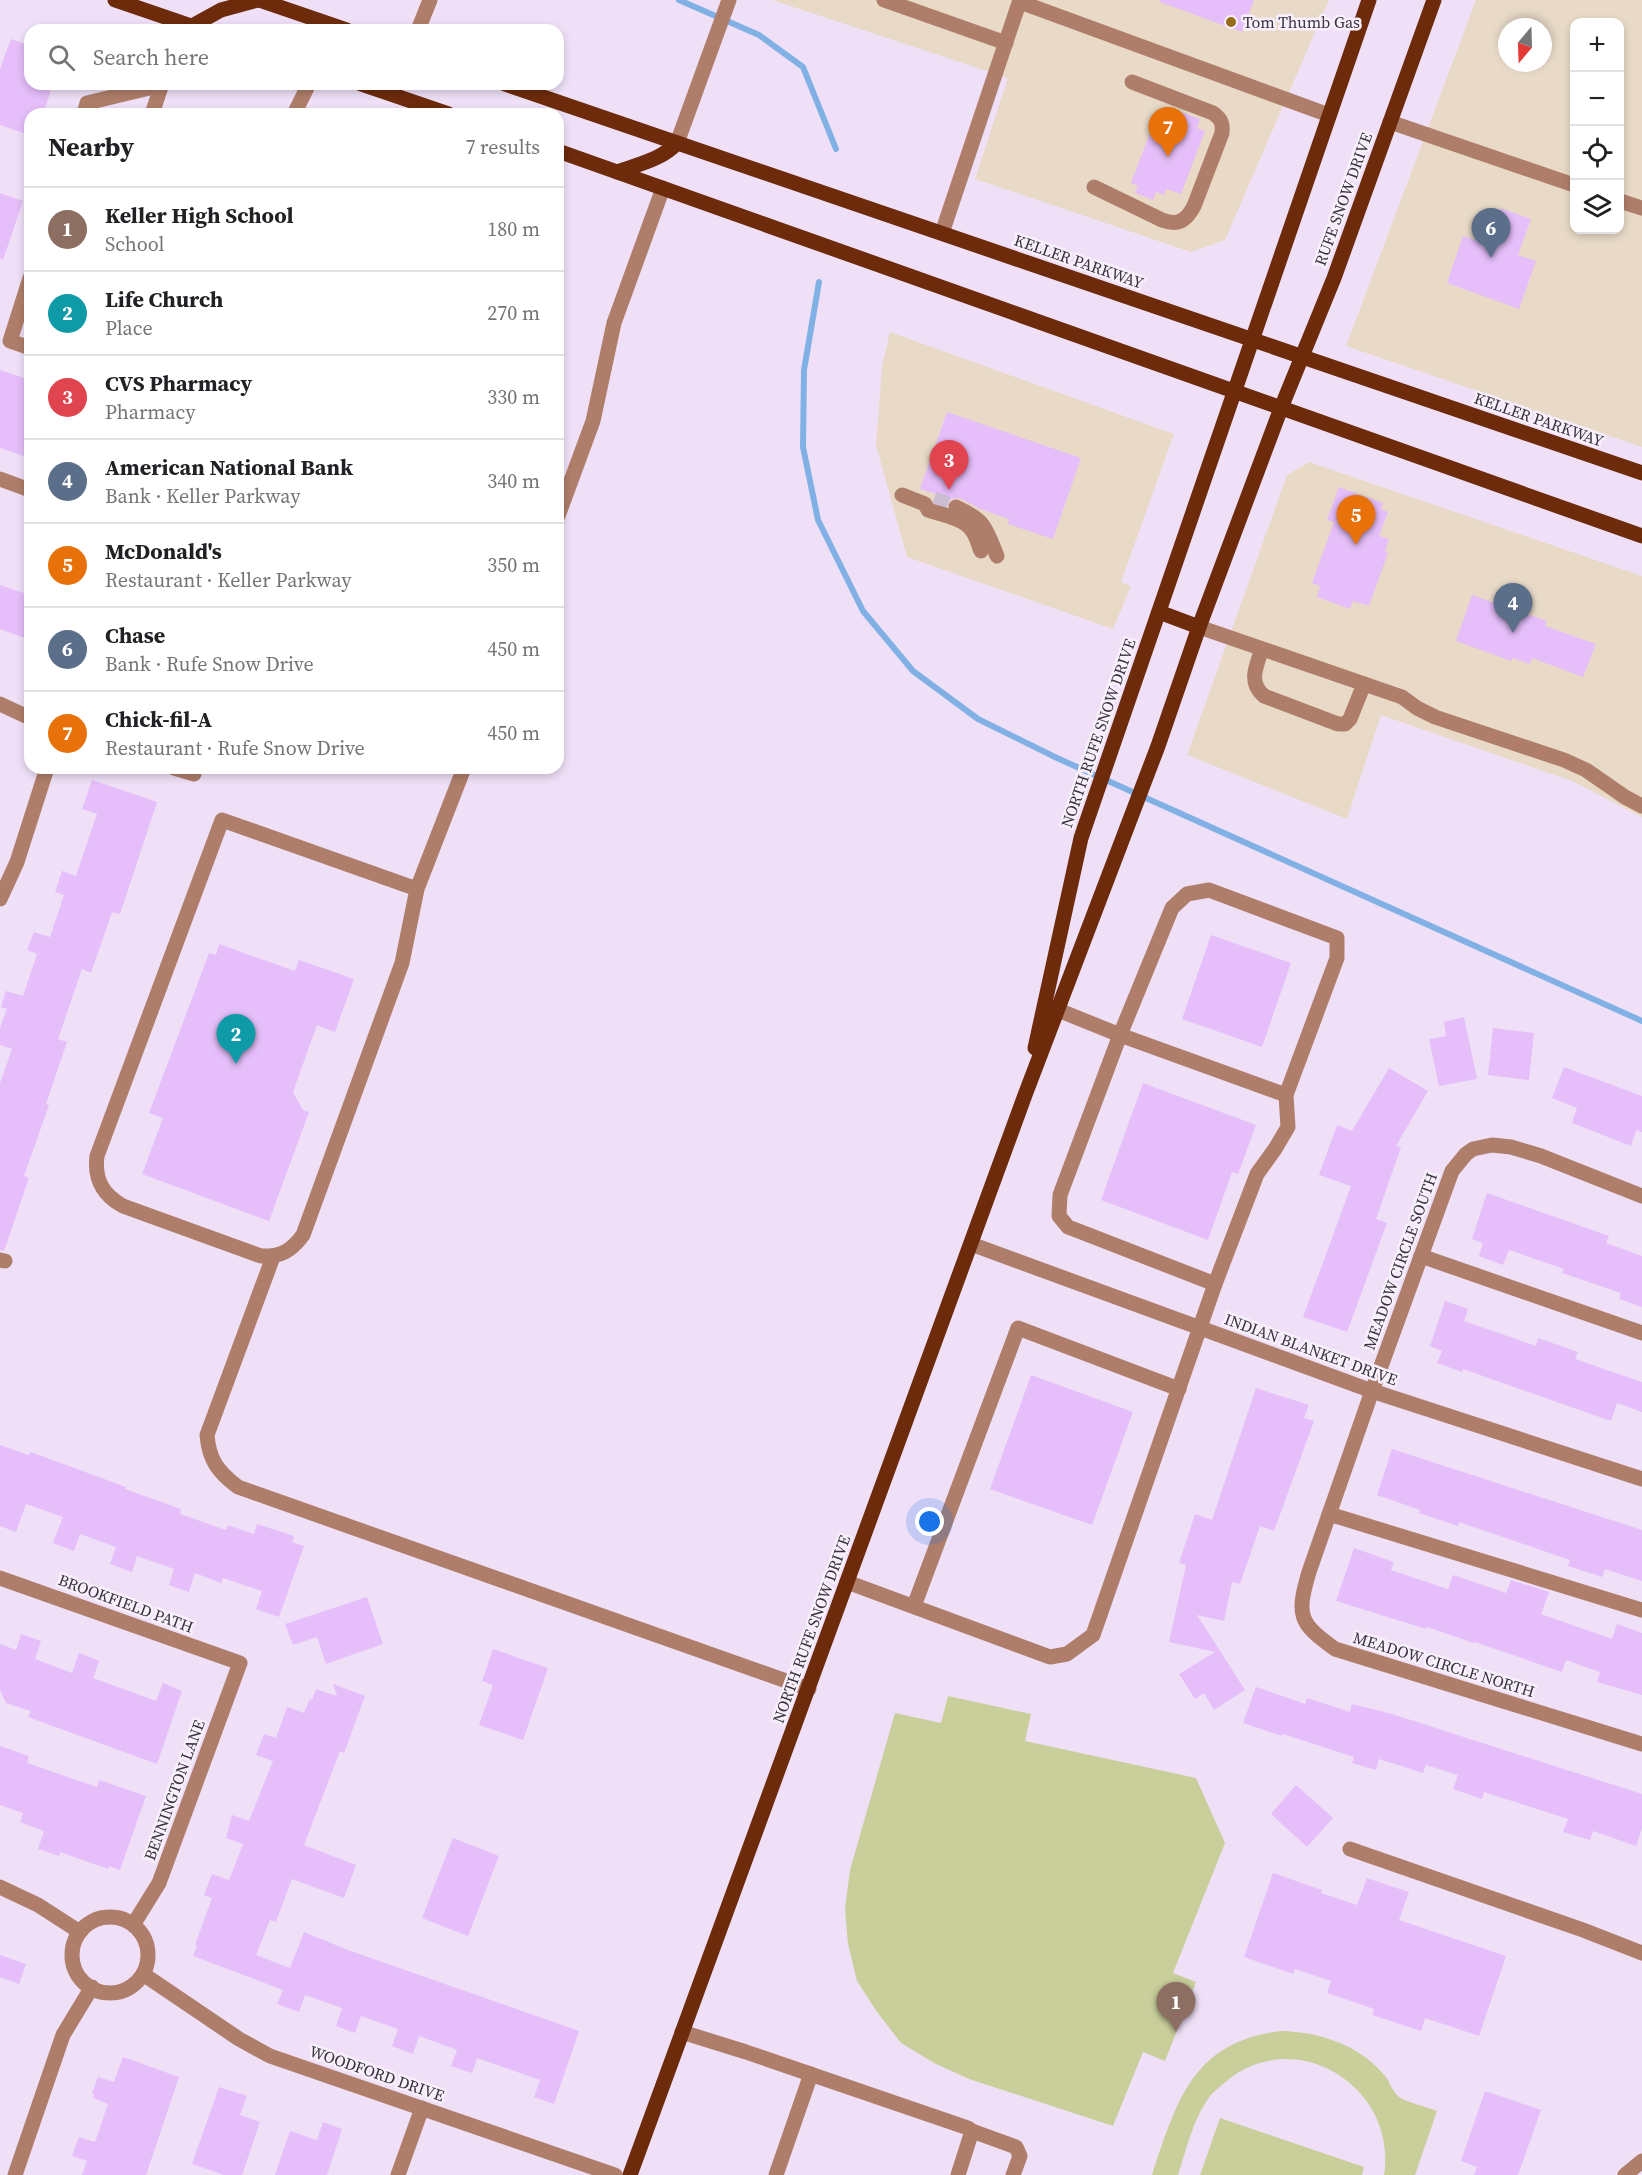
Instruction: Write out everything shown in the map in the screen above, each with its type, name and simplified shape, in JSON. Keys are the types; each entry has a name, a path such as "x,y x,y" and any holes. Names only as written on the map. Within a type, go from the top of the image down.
{"main road":[{"path":"115,0 181,24"},
{"path":"202,24 221,10 259,0 329,24"},
{"path":"1234,391 1369,0"},
{"name":"RUFE SNOW DRIVE","path":"1281,408 1300,356 1334,278 1434,0"},
{"path":"375,90 419,108"},
{"name":"KELLER PARKWAY","path":"522,90 1641,471"},
{"path":"617,172 659,157 669,152 677,143"},
{"path":"564,154 1642,536"},
{"name":"NORTH RUFE SNOW DRIVE","path":"1025,1095 1081,838 1234,391"},
{"name":"NORTH RUFE SNOW DRIVE","path":"630,2175 1025,1095 1119,852 1199,627 1281,408"},
{"path":"1159,612 1199,627"}],"street":[{"path":"420,24 430,0"},
{"path":"677,143 729,0"},
{"path":"884,0 1006,43"},
{"path":"942,233 1020,1 1329,115"},
{"path":"1094,187 1162,220 1172,223 1181,222 1189,216 1194,206 1222,133 1223,125 1213,113 1132,82"},
{"path":"86,108 87,103 141,90"},
{"path":"154,108 160,90"},
{"path":"297,108 306,90"},
{"path":"1390,122 1570,183"},
{"path":"564,500 593,421 614,323 663,188"},
{"path":"1624,202 1642,208"},
{"path":"24,293 5,339 24,346"},
{"path":"0,479 24,488"},
{"path":"934,499 902,492 925,504 928,510 959,520 968,526 973,531 981,551"},
{"path":"956,507 974,515 984,524 997,556"},
{"path":"1199,627 1402,697 1417,708 1436,717 1564,760 1586,770 1642,806"},
{"path":"1262,648 1253,675 1254,685 1258,691 1264,696 1338,724 1345,724 1350,719 1364,684"},
{"path":"0,704 24,715"},
{"path":"0,899 17,862 45,774"},
{"path":"417,889 222,820 97,1156 95,1169 98,1181 112,1200 261,1256 273,1257 295,1246 305,1229 402,963 417,889 462,774"},
{"path":"848,1582 1050,1657 1067,1654 1093,1635 1215,1284 1257,1174 1288,1127 1286,1095 1337,958 1337,938 1209,890 1187,894 1172,908 1120,1035 1060,1195 1059,1216 1068,1227 1215,1284"},
{"path":"1058,1010 1286,1095"},
{"name":"MEADOW CIRCLE SOUTH","path":"1372,1391 1452,1171 1466,1154 1473,1149 1492,1145 1511,1147 1540,1156 1642,1197"},
{"name":"INDIAN BLANKET DRIVE","path":"971,1244 1372,1391 1642,1479"},
{"path":"1421,1256 1642,1334"},
{"path":"273,1257 207,1435 208,1451 226,1478 238,1487 809,1689"},
{"path":"914,1606 1018,1328 1179,1389"},
{"name":"MEADOW CIRCLE NORTH","path":"1372,1391 1303,1594 1302,1611 1306,1624 1335,1649 1642,1744"},
{"path":"1329,1514 1642,1610"},
{"name":"BROOKFIELD PATH","path":"0,1578 240,1663"},
{"name":"BENNINGTON LANE","path":"134,1925 165,1868 240,1663"},
{"path":"1350,1849 1583,1930 1642,1953"},
{"path":"0,1887 38,1905 80,1932"},
{"path":"105,1917 125,1920 134,1925 144,1939 148,1957 143,1974 138,1980 124,1990 108,1992 92,1987 78,1975 74,1966 73,1948 80,1932 96,1920 105,1917"},
{"name":"WOODFORD DRIVE","path":"143,1974 239,2040 262,2052 615,2175"},
{"path":"15,2175 63,2035 92,1987"},
{"path":"682,2032 968,2128 1016,2147 1020,2156 1013,2175"},
{"path":"776,2175 811,2074"},
{"path":"398,2175 422,2108"},
{"path":"958,2175 972,2131"},
{"path":"1625,2175 1642,2161"}],"shaded area":[{"path":"772,0 1329,0 1225,240 1191,252 975,179 1008,78"},
{"path":"1476,0 1642,0 1642,447 1346,346"},
{"path":"890,332 1174,434 1121,582 1131,586 1113,629 907,557 876,445 882,366"},
{"path":"1309,462 1642,576 1642,817 1572,781 1381,715 1347,819 1187,755 1287,475"}],"green space":[{"path":"948,1696 1031,1714 1025,1741 1196,1778 1225,1843 1173,1973 1196,1982 1165,2061 1143,2052 1113,2126 969,2079 934,2063 901,2043 857,1981 848,1944 845,1909 850,1870 895,1713 941,1723"},
{"path":"1281,2031 1310,2034 1351,2048 1375,2065 1398,2096 1437,2111 1415,2175 1384,2175 1384,2144 1376,2116 1360,2093 1338,2074 1312,2063 1285,2059 1256,2064 1229,2079 1213,2093 1201,2110 1178,2175 1152,2175 1170,2123 1192,2079 1208,2062 1227,2048 1251,2037"},
{"path":"1220,2118 1364,2167 1362,2175 1200,2175"}],"building":[{"name":"Tom Thumb Gas","path":"1160,0 1254,0 1242,32 1160,2"},
{"path":"11,39 24,44 24,90 51,90 45,108 24,108 24,133 0,125 0,69"},
{"path":"1170,108 1200,119 1197,128 1205,131 1181,194 1166,189 1164,195 1156,192 1153,200 1135,193 1138,186 1131,183 1158,112 1167,116"},
{"path":"0,193 23,201 3,260 0,259"},
{"path":"1500,208 1531,219 1518,255 1536,261 1519,309 1447,283 1463,236 1488,244"},
{"path":"0,370 24,378 24,456 0,448"},
{"path":"947,412 1081,458 1053,539 1008,524 1009,519 980,509 960,498 951,499 947,505 935,502 936,494 920,489"},
{"path":"1339,487 1383,503 1381,509 1388,512 1379,536 1389,539 1385,552 1388,553 1369,606 1353,601 1350,609 1317,597 1320,586 1312,583 1334,522 1327,520"},
{"path":"0,585 24,593 24,638 0,629"},
{"path":"1472,595 1547,621 1545,626 1596,644 1583,677 1532,658 1530,664 1512,658 1511,661 1456,641"},
{"path":"92,780 157,802 120,914 112,912 91,973 82,969 58,1039 67,1042 46,1104 49,1105 24,1176 29,1178 4,1251 0,1250 0,1083 12,1049 0,1045 0,1028 7,1009 1,1007 6,991 23,996 37,954 27,950 34,932 50,937 64,895 55,892 62,871 76,876 97,814 82,809"},
{"path":"1211,935 1291,963 1262,1047 1182,1019"},
{"path":"219,944 295,971 299,960 354,979 335,1032 317,1025 293,1092 303,1110 309,1112 269,1221 142,1174 163,1118 149,1113 209,953 216,955"},
{"path":"1464,1017 1477,1079 1439,1086 1429,1039 1446,1036 1444,1022"},
{"path":"1493,1028 1534,1033 1529,1080 1488,1075"},
{"path":"1564,1067 1642,1096 1642,1132 1636,1130 1631,1146 1572,1123 1577,1108 1552,1098"},
{"path":"1389,1068 1428,1091 1396,1146 1401,1147 1376,1219 1387,1223 1347,1332 1303,1317 1351,1186 1319,1175 1337,1125 1352,1131"},
{"path":"1143,1083 1256,1125 1238,1174 1232,1172 1208,1240 1101,1200"},
{"path":"1487,1193 1609,1236 1606,1243 1642,1256 1642,1307 1619,1299 1621,1293 1562,1273 1564,1269 1509,1250 1503,1265 1479,1256 1483,1243 1472,1239"},
{"path":"1445,1301 1468,1309 1464,1321 1536,1346 1538,1338 1578,1352 1575,1359 1642,1382 1642,1412 1617,1403 1611,1421 1463,1369 1462,1372 1437,1363 1442,1351 1430,1346"},
{"path":"1031,1375 1133,1412 1092,1525 990,1489"},
{"path":"1256,1388 1309,1405 1304,1418 1314,1421 1274,1531 1260,1526 1240,1584 1232,1582 1224,1621 1197,1615 1245,1690 1214,1710 1204,1693 1195,1699 1179,1674 1215,1652 1169,1642 1186,1565 1179,1563 1195,1514 1212,1520"},
{"path":"0,1445 28,1455 31,1452 126,1487 125,1489 181,1509 180,1514 226,1530 228,1525 254,1534 257,1524 294,1536 292,1542 304,1546 279,1617 256,1609 262,1591 223,1578 221,1583 195,1573 189,1592 169,1585 174,1569 137,1556 132,1572 110,1564 116,1547 80,1534 74,1551 53,1543 63,1517 26,1504 16,1532 0,1526"},
{"path":"1392,1449 1642,1530 1642,1581 1605,1569 1602,1577 1568,1566 1570,1560 1459,1522 1458,1526 1419,1513 1420,1510 1377,1495"},
{"path":"1354,1548 1394,1562 1391,1570 1448,1589 1453,1575 1506,1593 1511,1580 1549,1592 1541,1614 1612,1639 1617,1624 1642,1633 1642,1695 1597,1682 1600,1672 1566,1660 1562,1672 1475,1642 1336,1601"},
{"path":"367,1597 383,1644 326,1664 317,1637 293,1645 285,1624"},
{"path":"21,1634 41,1641 35,1659 72,1673 79,1653 99,1661 93,1678 156,1701 163,1683 182,1691 157,1764 28,1717 31,1711 6,1703 0,1690 0,1644 16,1650"},
{"path":"493,1649 548,1668 523,1740 479,1725 493,1685 482,1681"},
{"path":"333,1684 365,1696 344,1753 340,1751 304,1845 356,1865 344,1898 292,1879 276,1922 270,1920 256,1955 290,1968 304,1932 348,1950 579,2031 554,2104 534,2097 540,2080 477,2058 472,2073 451,2066 457,2050 419,2036 413,2054 392,2046 398,2029 361,2016 355,2033 336,2026 342,2008 305,1995 299,2012 277,2004 283,1990 193,1956 212,1898 204,1895 212,1874 229,1880 243,1844 226,1838 232,1815 249,1821 273,1761 256,1755 264,1734 276,1738 287,1707 304,1713 316,1689 337,1696"},
{"path":"1256,1687 1305,1704 1307,1698 1350,1712 1352,1704 1392,1714 1642,1794 1642,1828 1636,1846 1593,1831 1590,1840 1563,1832 1568,1819 1484,1792 1482,1799 1453,1789 1458,1775 1426,1765 1423,1773 1379,1759 1376,1770 1352,1763 1354,1757 1243,1723"},
{"path":"0,1746 29,1756 27,1763 97,1787 99,1780 146,1796 120,1870 109,1866 108,1869 60,1852 59,1856 38,1849 44,1831 20,1822 23,1813 0,1805"},
{"path":"1296,1785 1333,1818 1307,1847 1271,1814"},
{"path":"453,1838 499,1856 468,1936 422,1918"},
{"path":"1273,1873 1357,1905 1367,1878 1409,1892 1399,1920 1506,1956 1479,2036 1425,2018 1421,2031 1372,2015 1374,2009 1327,1993 1331,1981 1295,1969 1293,1974 1244,1957"},
{"path":"0,1955 26,1964 19,1984 0,1977"},
{"path":"123,2057 179,2077 146,2175 82,2175 87,2161 72,2156 79,2137 95,2142 108,2104 93,2098 92,2093 98,2077 114,2082"},
{"path":"219,2087 247,2096 240,2115 260,2122 242,2175 224,2175 192,2164"},
{"path":"1485,2091 1541,2110 1518,2175 1474,2175 1477,2167 1461,2161"},
{"path":"323,2122 342,2129 327,2175 275,2175 290,2131 317,2140"}],"waterway":[{"path":"679,0 759,35 803,67 836,149"},
{"path":"819,282 804,370 803,447 818,520 863,611 913,671 978,719 1057,758 1642,1021"}],"tunnel":[{"path":"934,499 956,507"}],"place":[{"name":"Tom Thumb Gas","path":"1231,22"},
{"name":"Chick-fil-A","path":"1168,157"},
{"name":"Chase","path":"1491,258"},
{"name":"CVS Pharmacy","path":"949,490"},
{"name":"McDonald's","path":"1356,545"},
{"name":"American National Bank","path":"1513,633"},
{"name":"Life Church","path":"236,1064"},
{"name":"Keller High School","path":"1176,2032"}]}
